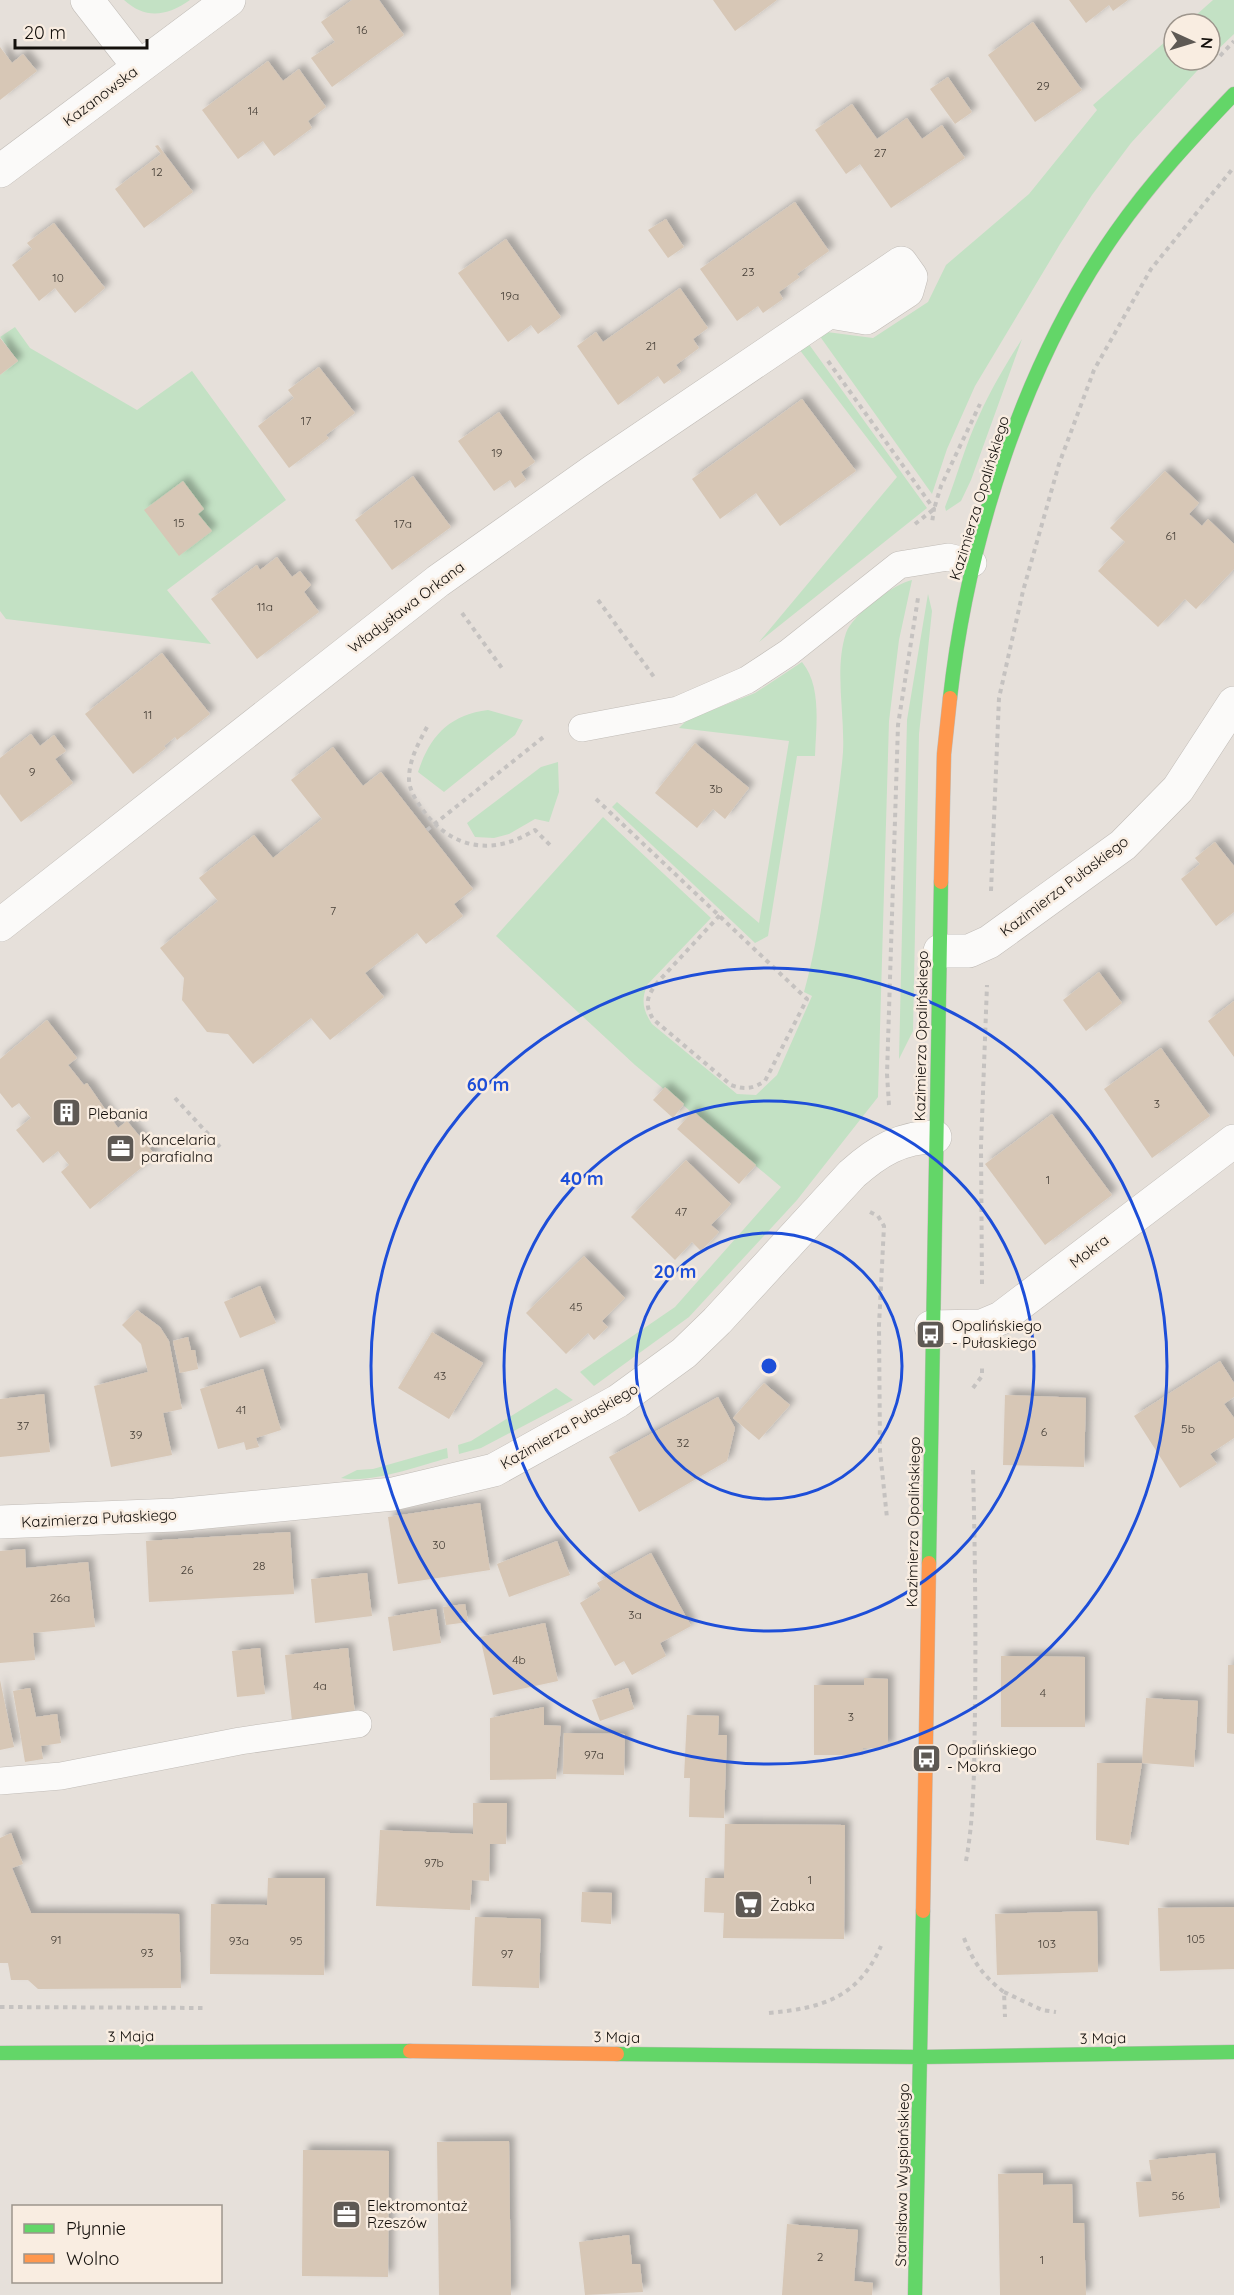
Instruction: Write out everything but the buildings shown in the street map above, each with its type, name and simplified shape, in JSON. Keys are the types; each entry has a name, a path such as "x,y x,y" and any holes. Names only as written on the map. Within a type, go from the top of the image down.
{"street":[{"path":"87,0 139,67"},
{"name":"Kazanowska","path":"0,171 229,0"},
{"name":"Kazimierza Opalińskiego","path":"921,2057 931,1327 944,754 948,687 973,563 1025,406 1083,281 1126,215 1172,159 1234,94"},
{"name":"Władysława Orkana","path":"0,925 438,581 595,470 817,320"},
{"name":"Kazimierza Pułaskiego","path":"940,951 969,951 989,942 1123,845 1178,789 1234,703"},
{"name":"Kazimierza Pułaskiego","path":"0,1522 175,1515 350,1499 393,1494 494,1470 618,1401 684,1353 717,1321 852,1174 870,1158 891,1145 914,1137 936,1137"},
{"name":"Mokra","path":"931,1327 982,1326 1001,1318 1234,1141"},
{"name":"3 Maja","path":"0,2053 313,2050 921,2057 1234,2052"},
{"name":"Stanisława Wyspiańskiego","path":"915,2295 921,2057"}],"lane":[{"path":"582,728 678,710 747,680 788,653 899,565 948,557 973,563"},
{"path":"0,1781 61,1776 240,1741 358,1724"}],"path":[{"path":"1222,54 1234,41"},
{"path":"969,1394 982,1376 981,1146 999,698 1023,591 1059,464 1094,370 1151,269 1234,167"},
{"path":"817,320 934,509"},
{"path":"913,525 934,509 941,486 981,401"},
{"path":"598,600 657,682"},
{"path":"484,643 504,671"},
{"path":"427,728 411,759 409,782 414,798 434,825 465,844 496,847 516,842 536,830 551,846"},
{"path":"427,830 547,735"},
{"path":"596,799 720,915 807,999 765,1081 755,1088 742,1089 731,1085 653,1019 646,1006 648,994 656,984 720,915"},
{"path":"175,1098 220,1147"},
{"path":"865,1209 878,1216 884,1226 879,1325 879,1440 888,1522"},
{"path":"965,1867 972,1826 974,1782 976,1599 973,1458"},
{"path":"766,2013 799,2010 828,2002 852,1989 874,1961 885,1936"},
{"path":"0,2007 217,2008"}],"green space":[{"path":"124,0 190,0 173,10 157,14 140,11"},
{"path":"1213,0 1234,0 1234,34 1222,46 1222,12 1200,12"},
{"path":"1162,45 1162,72 1196,72 1131,143 1092,195 1060,244 975,386 947,449 932,494 819,335 827,332 873,338 928,302 946,265 1029,194 1097,110 1093,105"},
{"path":"15,327 30,348 137,410 192,371 286,500 167,590 211,644 6,619 0,611 0,375 18,361 0,337"},
{"path":"1022,339 971,480 961,501 946,511 945,507 974,427 994,386"},
{"path":"808,343 927,508 759,642 897,477 799,349"},
{"path":"912,580 899,640 889,721 878,1097 797,1200 689,1317 594,1386 580,1372 675,1307 781,1187 635,1065 496,936 603,817 711,918 647,985 644,1001 649,1019 652,1024 737,1094 756,1095 777,1075 812,996 804,992 818,929 840,780 843,752 841,662 846,633 865,609 895,587"},
{"path":"928,594 932,611 919,734 913,1031 899,1059 907,720"},
{"path":"802,662 813,683 815,694 817,719 815,756 797,756 768,936 755,943 612,807 617,802 759,923 789,741 679,728 687,720 755,693"},
{"path":"488,710 523,720 515,735 444,792 418,772 429,748 443,729 462,717"},
{"path":"558,762 559,792 549,822 535,819 509,834 494,838 475,837 467,823 541,767"},
{"path":"556,1388 573,1400 481,1448 459,1454 458,1445 471,1441"},
{"path":"447,1448 448,1458 366,1479 341,1478 357,1470 373,1469"}],"traffic: fast":[{"path":"950,698 958,638 970,577 986,515 1027,396 1053,338 1083,283 1129,214 1172,161 1234,94"},
{"path":"929,1563 941,882"},
{"path":"915,2295 923,1911"},
{"path":"0,2053 410,2051"},
{"path":"617,2054 921,2057 1234,2052"}],"traffic: slow":[{"path":"941,882 944,754 950,698"},
{"path":"923,1911 929,1563"},
{"path":"410,2051 617,2054"}],"place":[{"name":"Plebania","path":"67,1113"},
{"name":"Kancelaria parafialna","path":"120,1148"},
{"name":"Opalińskiego - Pułaskiego","path":"931,1334"},
{"name":"Opalińskiego - Mokra","path":"926,1758"},
{"name":"Żabka","path":"749,1905"},
{"name":"Elektromontaż Rzeszów","path":"346,2214"}]}
